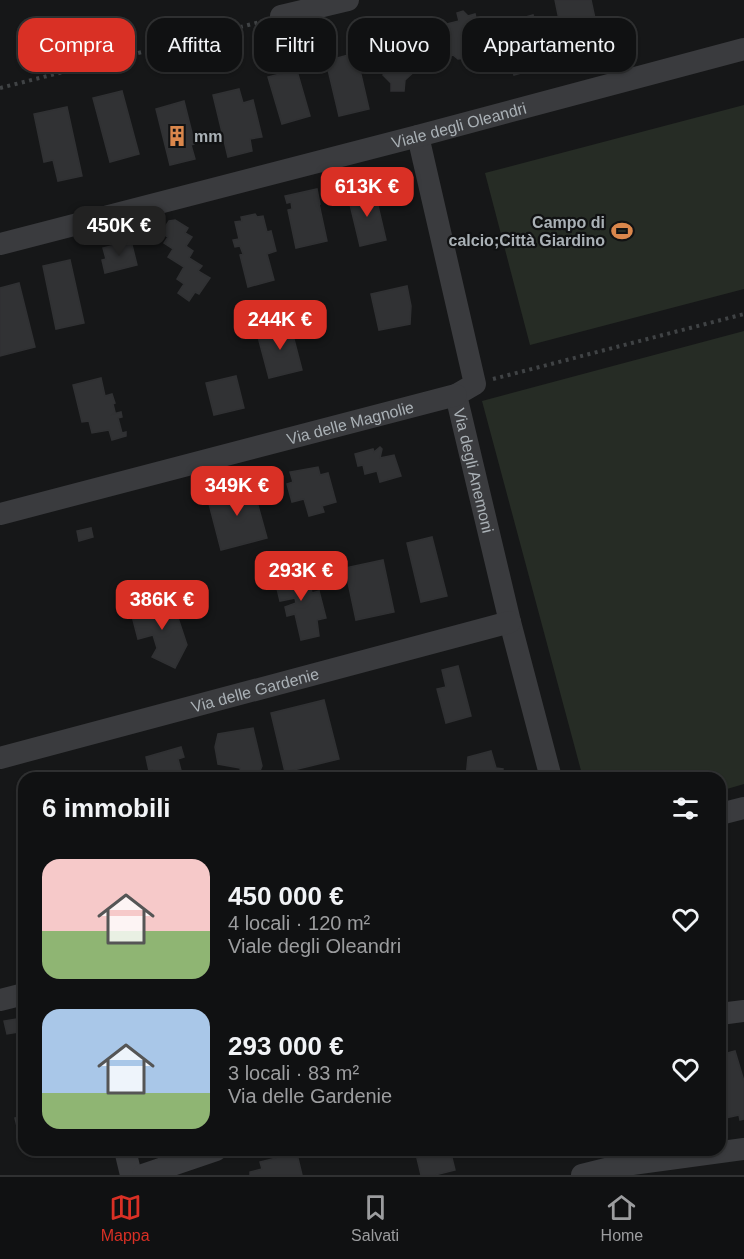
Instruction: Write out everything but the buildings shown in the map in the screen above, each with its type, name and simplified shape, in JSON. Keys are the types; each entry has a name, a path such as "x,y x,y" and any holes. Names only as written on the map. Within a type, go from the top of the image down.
{"street":[{"path":"281,16 348,0"},
{"name":"Viale degli Oleandri","path":"0,244 744,49"},
{"name":"Via degli Anemoni","path":"418,136 510,622 549,772"},
{"name":"Via delle Magnolie","path":"0,514 465,390"},
{"name":"Via delle Gardenie","path":"0,758 510,622"},
{"path":"726,812 744,808"},
{"path":"0,1000 18,996"},
{"path":"726,1013 744,1011"},
{"path":"726,1151 744,1149"},
{"path":"126,1156 131,1175"},
{"path":"143,1175 198,1156"},
{"path":"582,1175 618,1164 685,1156"}],"path":[{"path":"0,88 281,16"},
{"path":"465,390 744,314"}],"shaded area":[{"name":"Campo di calcio;Città Giardino","path":"744,105 744,289 530,345 485,173"},
{"path":"744,331 744,784 726,789 726,772 581,772 482,401"}],"place":[{"name":"mm","path":"177,136"},
{"name":"Campo di calcio;Città Giardino","path":"622,231"}]}
